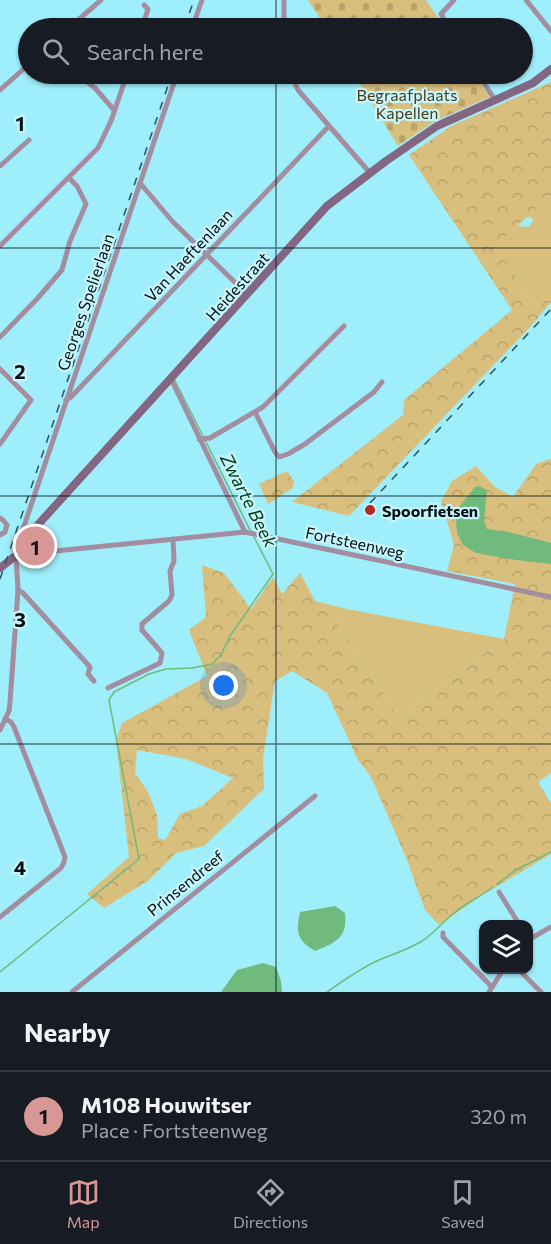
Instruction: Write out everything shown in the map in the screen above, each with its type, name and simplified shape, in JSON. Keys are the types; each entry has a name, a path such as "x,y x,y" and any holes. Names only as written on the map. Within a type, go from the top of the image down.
{"street":[{"path":"80,18 101,0"},
{"path":"196,18 202,0"},
{"path":"284,0 284,18"},
{"path":"444,18 441,14 454,0"},
{"path":"535,0 528,2 551,31"},
{"path":"144,5 148,9 145,18"},
{"name":"Heidestraat","path":"533,83 551,69"},
{"path":"0,90 18,74"},
{"path":"90,84 114,110"},
{"path":"0,246 99,148 123,84"},
{"name":"Georges Spelierlaan","path":"26,538 21,534 174,84"},
{"path":"295,84 298,90 370,173"},
{"path":"485,84 495,100"},
{"name":"Heidestraat","path":"16,556 22,542 317,216 370,173 437,126 531,84"},
{"name":"Van Haeftenlaan","path":"66,400 329,126"},
{"path":"0,166 29,140"},
{"path":"0,337 62,270 70,241 86,204 77,186 69,178"},
{"path":"140,183 173,222 247,294"},
{"path":"199,439 210,438 263,407 344,326"},
{"path":"0,369 31,400 0,444"},
{"path":"171,380 245,532"},
{"path":"255,412 275,452 279,457 284,456 305,444 374,392 382,382"},
{"path":"0,518 7,525 5,532 0,535"},
{"path":"33,531 46,544 45,552"},
{"name":"Fortsteenweg","path":"16,556 245,532 551,597"},
{"path":"108,688 160,663 162,653 142,630 142,624 169,601 172,595 170,571 174,561 173,538"},
{"path":"0,568 16,556 18,590 10,702 9,711 0,730"},
{"path":"18,590 23,592 90,667 88,674 94,681"},
{"path":"0,917 61,868 65,857 14,727 5,719"},
{"name":"Prinsendreef","path":"72,992 315,796"},
{"path":"499,892 516,920"},
{"path":"533,938 551,927"},
{"path":"443,933 443,937 491,989 500,974"},
{"path":"524,974 541,992"}],"green space":[{"path":"308,0 426,0 438,18 320,18"},
{"path":"551,82 551,195 495,246 532,300 551,285 551,302 531,326 349,516 292,502 403,415 404,400 512,310 409,155 451,126"},
{"name":"Begraafplaats Kapellen","path":"360,84 481,84 490,97 435,121 398,146"},
{"path":"551,195 551,285 533,301 494,246 518,224 518,226 528,227 533,220 531,217 525,218"},
{"path":"551,459 551,773 538,782 551,803 551,854 481,896 439,925 425,910 407,860 371,777 358,760 327,693 292,671 275,681 263,758 264,789 204,846 176,853 148,881 104,908 87,894 129,857 116,740 122,723 207,676 189,630 206,617 202,565 224,573 251,609 273,577 282,594 300,573 315,601 347,609 338,625 399,717 504,639 515,584 447,571 454,545 441,501 452,481 476,466 495,487 513,497 536,464","holes":["137,750 186,759 233,778 202,806 180,814 165,840 158,838 157,815 148,792 135,773"]},
{"path":"287,471 294,481 293,488 268,504 259,484"},
{"path":"347,609 504,639 399,717 338,625"}],"shaded area":[{"path":"479,486 487,490 484,521 487,529 551,543 551,564 476,553 463,545 457,533 456,520 459,507 475,487"},
{"path":"335,906 345,913 342,934 334,942 315,951 304,943 299,934 300,912"},
{"path":"263,963 276,967 282,992 221,992 237,970"}],"waterway":[{"name":"Zwarte Beek","path":"174,379 203,436"},
{"name":"Zwarte Beek","path":"205,440 250,530"},
{"name":"Zwarte Beek","path":"0,972 139,859 109,700 114,692 149,674 166,669 192,668 212,664 221,655 230,636 273,574 254,537"},
{"path":"497,884 516,870 551,852"},
{"path":"327,992 379,960 422,941 459,909 493,887"}],"railway":[{"path":"188,18 194,0"},
{"path":"0,579 169,84"},
{"path":"370,503 551,309"}],"place":[{"name":"Spoorfietsen","path":"370,510"},
{"name":"M108 Houwitser","path":"35,546"}]}
